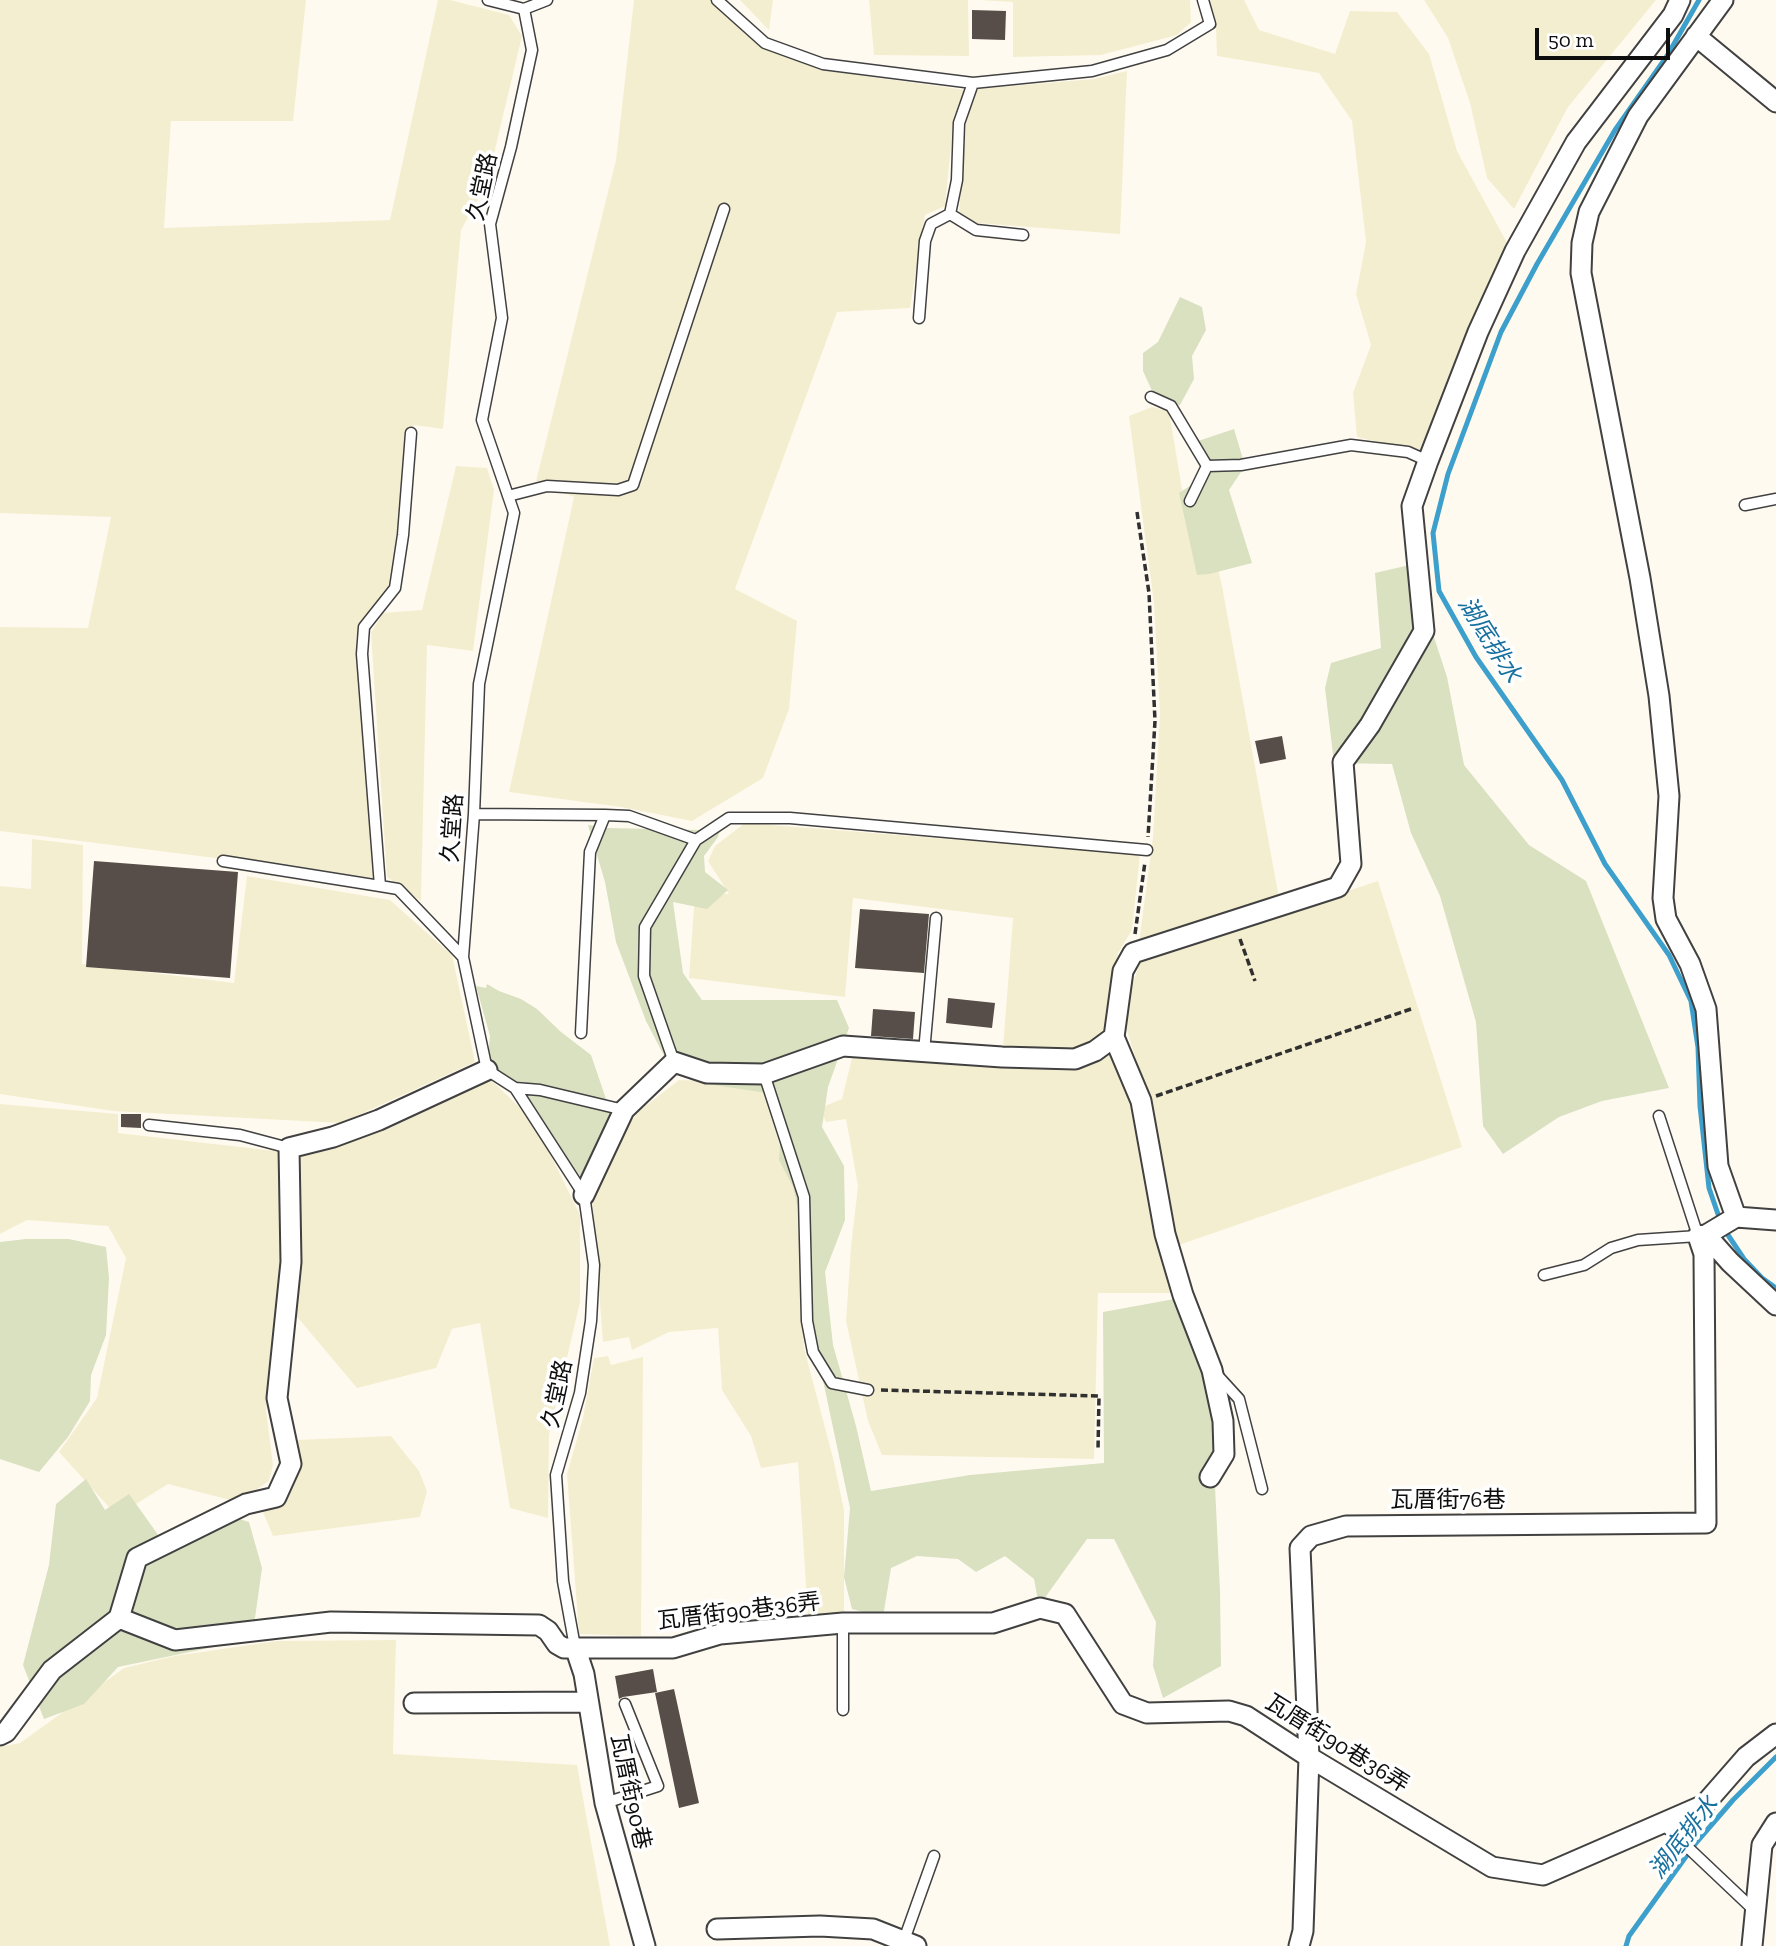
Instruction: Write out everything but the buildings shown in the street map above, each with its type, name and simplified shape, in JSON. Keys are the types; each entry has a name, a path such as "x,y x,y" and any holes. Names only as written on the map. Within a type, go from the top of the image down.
{"street":[{"path":"1210,1477 1224,1454 1223,1421 1212,1370 1183,1295 1165,1234 1141,1101 1114,1037 1124,971 1133,953 1338,887 1352,864 1343,762 1370,725 1424,631 1412,506 1428,461 1478,331 1515,251 1576,142 1673,15 1680,0"},
{"path":"1723,0 1638,116 1589,212 1582,243 1581,273 1640,578 1659,696 1669,796 1663,898 1667,919 1690,964 1706,1009 1718,1166 1736,1217"},
{"path":"1696,36 1776,102"},
{"path":"584,1195 624,1110 674,1062 706,1073 764,1074 843,1046 1075,1059 1095,1051 1114,1037"},
{"path":"0,1735 6,1732 52,1670 119,1618 137,1558 246,1504 276,1497 291,1464 277,1398 291,1262 289,1147 333,1138 379,1120 487,1070"},
{"path":"1776,1220 1736,1217 1702,1236 1776,1305"},
{"name":"瓦厝街76巷","path":"1299,1946 1303,1931 1310,1757 1300,1548 1311,1536 1346,1526 1706,1523 1702,1236"},
{"name":"瓦厝街90巷36弄","path":"575,1647 673,1648 720,1634 843,1623 993,1623 1040,1608 1065,1614 1123,1704 1147,1713 1228,1711 1246,1716 1492,1867 1543,1875 1704,1805 1746,1757 1776,1734"},
{"path":"119,1618 175,1640 331,1622 539,1625 548,1631 557,1644 564,1648 575,1647"},
{"name":"瓦厝街90巷","path":"575,1647 584,1674 605,1803 645,1946"},
{"path":"414,1703 587,1702"},
{"path":"1752,1946 1762,1845 1776,1824"},
{"path":"717,1929 820,1926 873,1929 910,1943"}],"lane":[{"path":"488,0 524,9 547,0"},
{"path":"717,0 765,43 822,64 973,83 1092,71 1167,50 1210,24 1203,0"},
{"name":"久堂路","path":"524,9 532,50 491,224 502,318 482,420 514,513 479,684 474,814 463,957 487,1070 515,1088 584,1195 594,1265 591,1321 580,1392 556,1475 563,1581 575,1647"},
{"path":"919,318 925,241 932,224 950,214 957,180 959,122 973,83"},
{"path":"508,496 547,486 618,490 633,485 724,209"},
{"path":"950,214 976,230 1023,235"},
{"path":"1151,397 1171,406 1207,466"},
{"path":"380,886 362,654 364,627 395,587 403,535 411,433"},
{"path":"1207,466 1241,465 1352,445 1408,452 1428,461"},
{"path":"1190,501 1207,466"},
{"path":"1745,505 1776,499"},
{"path":"474,814 629,816 696,840"},
{"path":"581,1033 590,852 605,815"},
{"path":"674,1062 644,976 645,927 696,840 729,818 790,818 1147,850"},
{"path":"223,861 398,889 463,957"},
{"path":"924,1052 936,918"},
{"path":"764,1074 804,1197 807,1321 813,1352 832,1383 868,1390"},
{"path":"515,1088 540,1090 624,1110"},
{"path":"1544,1275 1584,1265 1611,1248 1638,1240 1702,1236 1659,1116"},
{"path":"149,1125 240,1135 289,1147"},
{"path":"1212,1370 1239,1399 1262,1489"},
{"path":"843,1623 843,1710"},
{"path":"605,1803 658,1786 625,1704"},
{"path":"1661,1822 1755,1910"},
{"path":"910,1943 934,1856"}],"path":[{"path":"1133,953 1147,850 1155,721 1149,593 1137,512"},
{"path":"1233,920 1255,981"},
{"path":"1141,1101 1411,1009"},
{"path":"868,1390 1099,1396 1098,1450"}],"shaded area":[{"path":"0,0 306,0 293,121 171,121 164,228 390,220 438,0 450,0 509,15 522,36 487,183 461,230 443,429 414,425 388,588 356,637 375,878 0,831 0,627 88,628 111,517 0,513"},
{"path":"634,0 711,0 765,48 821,70 966,90 954,116 945,206 925,215 910,308 837,312 735,589 797,621 789,709 763,778 692,821 621,807 509,792 574,497 536,481 616,160"},
{"path":"740,0 773,0 769,30"},
{"path":"869,0 968,0 969,56 874,55"},
{"path":"979,0 1190,0 1191,22 1177,35 1101,55 1013,57 1013,2"},
{"path":"1208,0 1244,0 1259,30 1335,54 1350,11 1397,12 1429,54 1457,151 1511,250 1424,453 1357,437 1353,393 1371,345 1356,294 1366,242 1352,121 1319,73 1217,56 1216,29"},
{"path":"1424,0 1656,0 1568,107 1514,209 1487,178 1470,103 1448,38"},
{"path":"1127,71 1120,234 977,223 959,212 966,123 977,89 1094,79"},
{"path":"1152,407 1169,411 1184,501 1206,516 1222,586 1279,898 1139,943 1153,837 1160,714 1154,603 1129,416"},
{"path":"456,466 487,468 494,490 473,651 427,645 421,901 387,877 371,633 383,613 422,610"},
{"path":"745,823 1140,854 1132,930 1118,953 1105,1034 1072,1051 1003,1048 1013,918 853,898 845,997 689,978 695,894 729,894 708,861 715,846"},
{"path":"32,839 83,845 82,964 234,983 247,876 390,900 452,955 475,1062 341,1123 113,1111 0,1094 0,886 31,889"},
{"path":"1378,881 1462,1147 1176,1246 1145,1089 1125,1024 1129,993 1141,960"},
{"path":"1115,1050 1136,1107 1176,1293 1098,1293 1094,1459 882,1455 868,1421 846,1321 858,1186 846,1119 826,1122 820,1108 842,1099 852,1058 1091,1063"},
{"path":"491,1080 534,1121 580,1215 580,1302 549,1435 548,1518 510,1508 480,1323 452,1329 436,1368 357,1388 293,1312 297,1157 336,1141 390,1128"},
{"path":"679,1080 760,1083 798,1202 804,1348 844,1510 844,1613 808,1616 798,1462 761,1468 751,1436 722,1390 718,1328 669,1332 632,1350 629,1337 603,1342 592,1199 626,1129 639,1111"},
{"path":"0,1104 118,1114 118,1133 284,1152 282,1268 266,1410 273,1465 269,1481 238,1502 168,1484 117,1516 59,1452 97,1398 126,1258 108,1226 27,1220 0,1234"},
{"path":"608,1356 611,1365 643,1357 641,1636 579,1634 567,1474 583,1418 594,1358"},
{"path":"391,1436 419,1471 427,1491 420,1517 273,1536 262,1510 279,1499 299,1462 297,1440"},
{"path":"396,1640 393,1754 577,1765 610,1946 0,1946 0,1747 20,1743 124,1668 174,1656 277,1641"}],"green space":[{"path":"1180,297 1202,307 1206,330 1192,356 1194,379 1180,405 1165,405 1154,395 1143,371 1143,353 1158,342"},
{"path":"1234,429 1245,466 1229,490 1252,563 1197,575 1179,493 1205,476 1192,443"},
{"path":"1427,561 1431,628 1447,677 1464,765 1529,845 1586,881 1669,1088 1602,1101 1559,1117 1503,1154 1483,1126 1476,1022 1440,896 1411,833 1392,764 1334,763 1325,688 1331,663 1381,648 1375,573"},
{"path":"724,817 718,837 704,856 705,872 728,890 707,909 673,902 683,973 702,1000 837,1000 849,1028 828,1087 822,1127 844,1166 845,1220 825,1272 833,1345 871,1491 970,1475 1104,1463 1103,1312 1180,1298 1209,1361 1221,1666 1163,1698 1153,1666 1156,1622 1114,1539 1087,1539 1039,1606 1034,1579 1005,1556 976,1572 958,1559 917,1556 891,1568 883,1617 852,1609 844,1577 850,1508 821,1371 805,1312 799,1212 793,1187 779,1160 781,1132 767,1093 707,1084 673,1073 646,1021 616,942 605,882 588,825 607,828 702,830"},
{"path":"487,984 537,1009 591,1055 618,1134 622,1137 602,1172 588,1187 515,1088 487,1070 490,1036 476,986 486,988"},
{"path":"69,1239 106,1247 109,1278 106,1335 91,1375 90,1401 68,1437 39,1472 0,1459 0,1242"},
{"path":"86,1479 105,1510 129,1494 161,1539 216,1512 249,1522 262,1568 252,1639 118,1667 84,1704 44,1719 23,1665 49,1565 56,1504"}],"waterway":[{"name":"湖底排水","path":"1699,0 1667,56 1615,130 1501,332 1448,474 1433,533 1439,591 1476,657 1562,780 1605,864 1669,955 1691,1001 1698,1047 1700,1106 1709,1188 1720,1220"},
{"name":"湖底排水","path":"1724,1229 1744,1259 1776,1288"},
{"name":"湖底排水","path":"1626,1946 1629,1936 1695,1844 1733,1800 1776,1757"}]}
